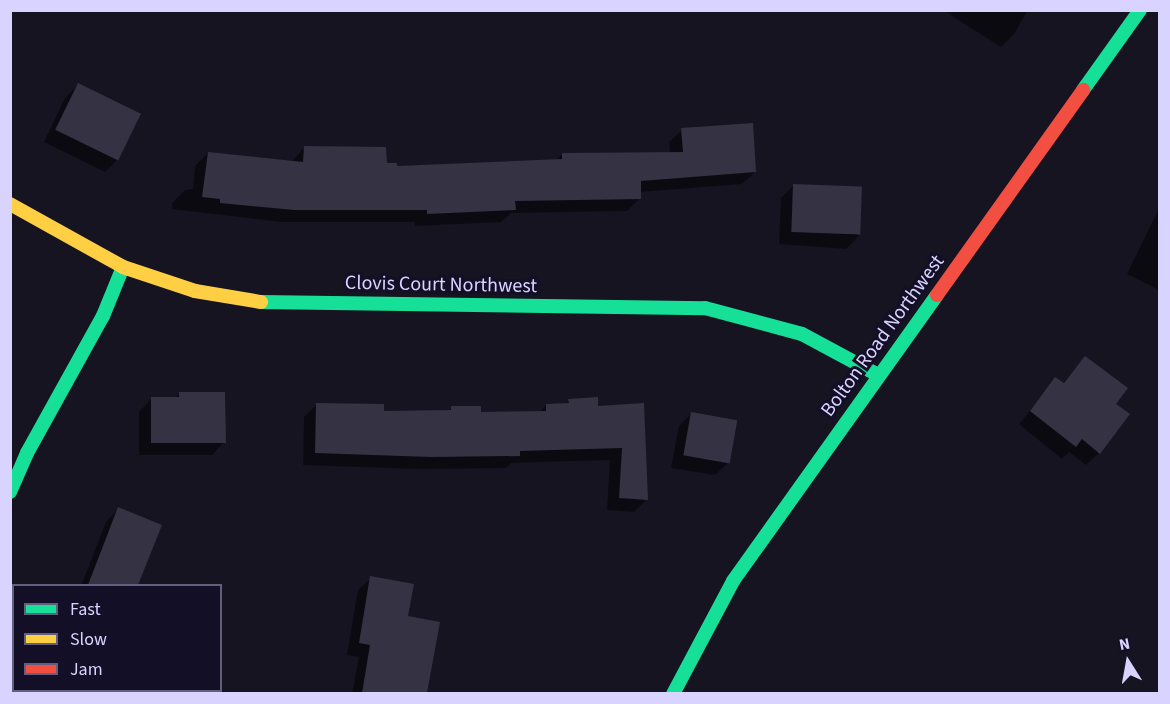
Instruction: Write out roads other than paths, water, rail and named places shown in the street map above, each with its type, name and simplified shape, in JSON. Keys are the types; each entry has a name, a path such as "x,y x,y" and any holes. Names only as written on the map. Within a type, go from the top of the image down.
{"street":[{"name":"Bolton Road Northwest","path":"673,693 733,581 1140,10"},
{"name":"Clovis Court Northwest","path":"10,204 123,267 195,291 269,303 705,308 802,334 878,375"},
{"path":"10,492 27,453 103,316 123,267"}]}
